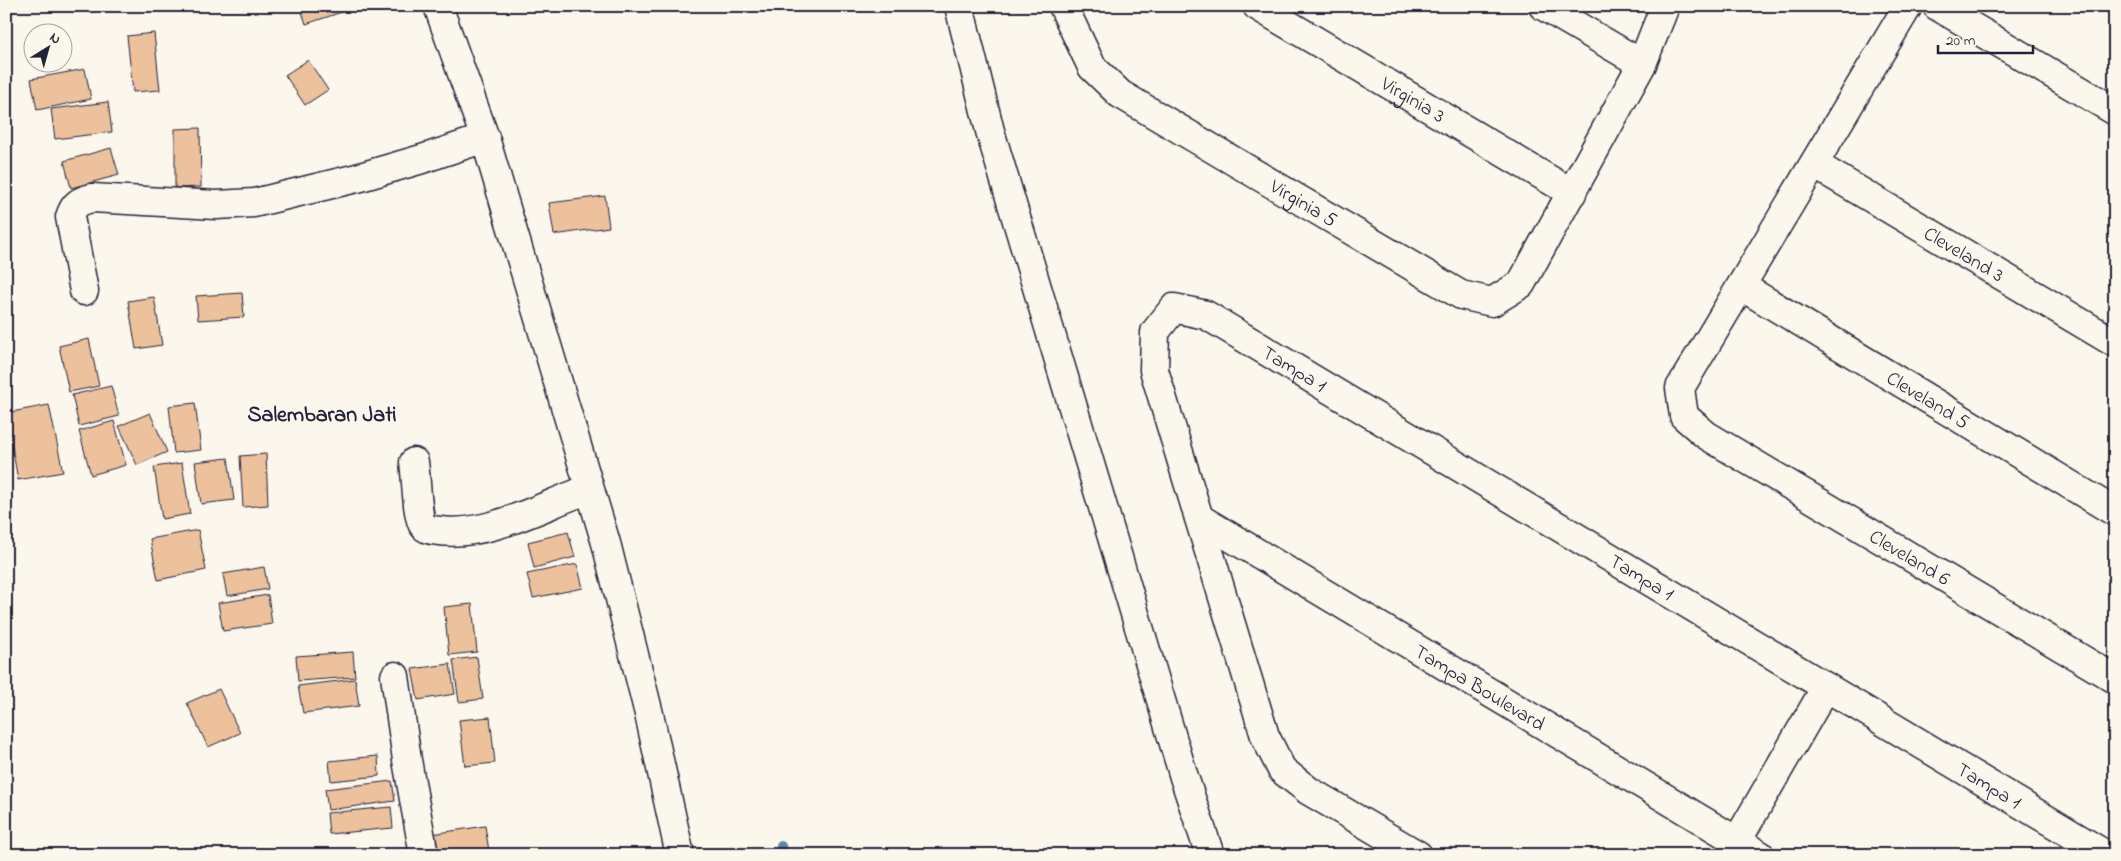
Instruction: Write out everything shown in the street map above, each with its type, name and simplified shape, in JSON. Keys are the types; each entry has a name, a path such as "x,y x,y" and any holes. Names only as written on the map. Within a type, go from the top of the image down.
{"street":[{"path":"438,6 485,138 606,543 649,714 680,855"},
{"path":"959,6 993,140 1184,777 1210,855"},
{"name":"Virginia 5","path":"1063,6 1092,66 1120,94 1461,295 1492,302 1522,284 1572,192"},
{"name":"Virginia 3","path":"1257,6 1572,192"},
{"path":"1542,6 1642,64"},
{"path":"1572,192 1642,64 1665,6"},
{"name":"Cleveland 6","path":"1908,6 1680,388 1684,416 1706,435 2115,679"},
{"path":"1937,6 2115,111"},
{"path":"84,291 70,217 72,208 79,202 92,198 216,205 254,203 357,178 485,138"},
{"name":"Cleveland 3","path":"1814,164 2115,343"},
{"name":"Cleveland 5","path":"1741,286 2115,512"},
{"name":"Tampa 1","path":"1199,518 1154,370 1155,332 1174,308 1206,315 2106,855"},
{"path":"414,462 419,515 423,526 429,530 447,532 484,527 528,514 589,489"},
{"path":"1199,518 1265,736 1282,770 1309,791 1418,855"},
{"name":"Tampa Boulevard","path":"1199,518 1733,848 1760,855"},
{"path":"395,676 407,760 424,855"},
{"path":"1733,848 1826,687"}],"building":[{"path":"300,6 350,6 351,9 306,24"},
{"path":"154,33 160,90 133,92 127,36"},
{"path":"308,60 328,90 305,105 285,75"},
{"path":"85,69 91,99 37,110 31,79"},
{"path":"108,102 112,132 55,139 51,109"},
{"path":"200,128 201,187 175,188 175,129"},
{"path":"111,148 119,175 71,188 64,161"},
{"path":"605,196 609,227 554,235 549,203"},
{"path":"242,293 244,317 198,320 196,296"},
{"path":"154,297 162,345 136,349 128,301"},
{"path":"89,339 99,386 69,392 59,346"},
{"path":"111,386 119,416 79,426 72,395"},
{"path":"195,403 201,450 174,453 169,406"},
{"path":"49,405 63,472 18,480 6,413"},
{"path":"150,413 167,452 137,465 119,426"},
{"path":"114,421 126,465 91,475 79,431"},
{"path":"266,454 268,505 243,507 240,456"},
{"path":"228,458 234,500 201,504 195,462"},
{"path":"182,463 190,514 162,519 154,467"},
{"path":"198,530 206,570 158,580 150,539"},
{"path":"568,532 575,557 534,568 528,542"},
{"path":"577,564 583,588 533,598 527,574"},
{"path":"264,567 268,589 227,596 223,574"},
{"path":"268,595 272,624 223,631 218,603"},
{"path":"472,604 477,652 449,655 444,607"},
{"path":"353,652 355,677 298,681 296,656"},
{"path":"477,657 483,699 459,702 453,660"},
{"path":"450,664 455,694 418,700 412,669"},
{"path":"355,679 359,706 303,713 298,686"},
{"path":"219,689 240,733 208,747 187,703"},
{"path":"490,717 495,763 465,766 459,720"},
{"path":"378,756 379,776 331,781 329,761"},
{"path":"392,781 395,801 328,810 325,789"},
{"path":"391,807 393,828 329,834 327,813"},
{"path":"485,826 489,851 463,855 435,855 432,834"}],"waterway":[{"path":"781,846 784,855"}],"district":[{"name":"Salembaran Jati","path":"322,413"}]}
